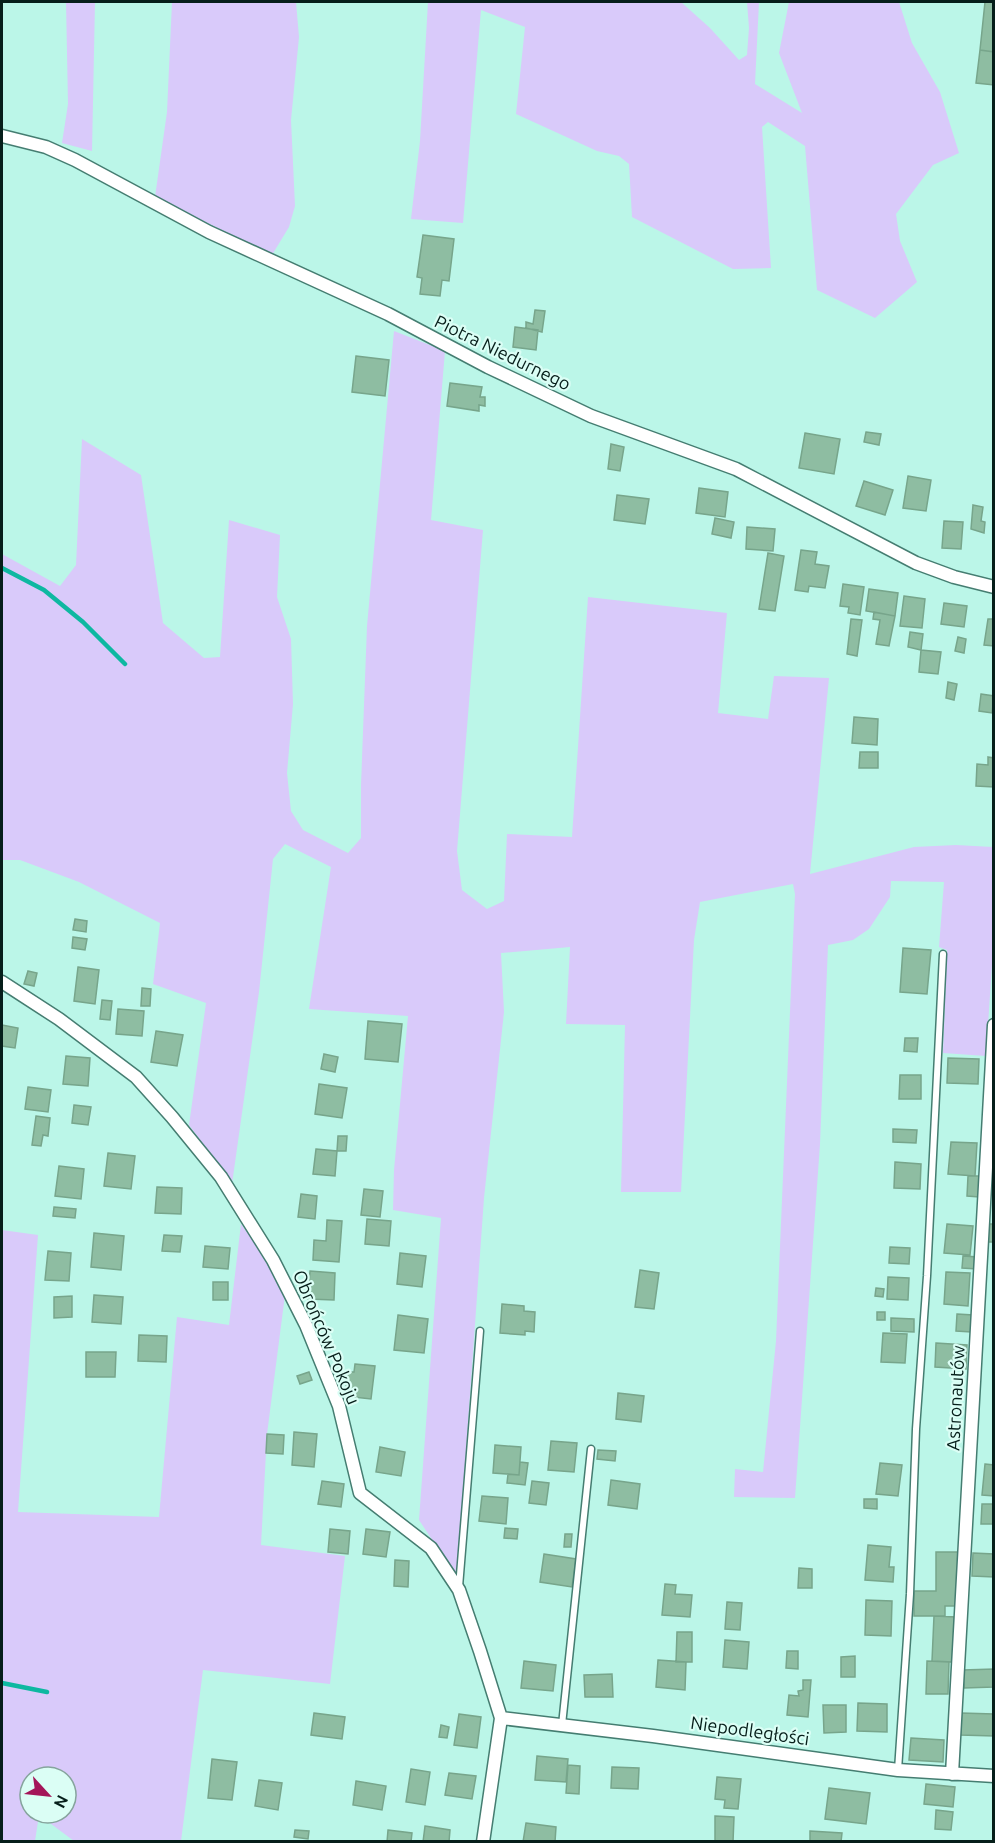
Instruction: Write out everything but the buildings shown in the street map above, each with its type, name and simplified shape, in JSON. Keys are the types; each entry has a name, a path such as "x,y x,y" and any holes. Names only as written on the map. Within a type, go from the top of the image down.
{"street":[{"name":"Piotra Niedurnego","path":"2,136 46,147 75,160 209,232 388,315 591,416 736,469 916,563 954,577 993,587"},
{"name":"Obrońców Pokoju","path":"2,982 59,1019 136,1077 221,1177 273,1260 306,1325 339,1406 360,1493 431,1548 459,1590 501,1718 483,1842"},
{"name":"Astronautów","path":"952,1774 993,1025"},
{"name":"Niepodległości","path":"501,1718 779,1752 898,1770 993,1776"}],"lane":[{"path":"898,1770 910,1594 915,1429 928,1266 943,954"},
{"path":"459,1590 480,1330"},
{"path":"562,1725 591,1449"}],"shaded area":[{"path":"66,2 95,2 92,151 62,143 68,104"},
{"path":"172,2 296,2 299,37 291,120 295,206 289,227 272,255 155,197 167,112"},
{"path":"428,2 681,2 710,28 739,60 747,55 749,28 747,2 759,2 755,84 802,113 779,53 789,2 899,2 912,43 940,92 959,153 933,165 896,214 900,241 917,282 875,318 817,290 805,146 768,122 762,127 771,268 733,269 632,217 629,164 619,156 597,151 516,114 525,27 481,10 463,223 411,219 420,141"},
{"path":"394,331 445,351 431,520 483,530 457,851 462,890 487,909 504,901 507,834 572,837 588,597 727,613 718,713 768,719 774,676 829,678 810,874 914,847 956,845 993,847 993,949 986,1056 943,1053 947,950 939,947 944,882 891,881 890,897 869,929 853,940 828,945 820,1144 795,1498 734,1497 735,1469 763,1472 776,1341 795,894 793,884 700,902 694,940 681,1192 621,1192 625,1025 566,1024 570,947 501,953 504,1012 484,1198 459,1580 419,1520 441,1218 393,1210 394,1170 408,1016 309,1009 331,867 285,844 273,859 259,992 232,1184 189,1125 206,1003 153,984 160,923 79,882 20,860 2,860 2,554 60,586 76,565 82,439 141,475 163,623 204,658 220,657 229,520 280,535 277,597 291,639 293,704 287,773 291,811 303,830 348,853 361,838 367,626"},
{"path":"241,1224 266,1258 285,1295 267,1434 261,1545 345,1556 330,1684 203,1670 181,1841 74,1841 52,1825 78,1825 78,1765 18,1765 18,1825 37,1825 35,1841 2,1842 2,1230 38,1235 18,1512 159,1517 177,1317 229,1325"}],"waterway":[{"path":"2,568 44,590 83,622 125,664"},
{"path":"2,1683 47,1692"}]}
